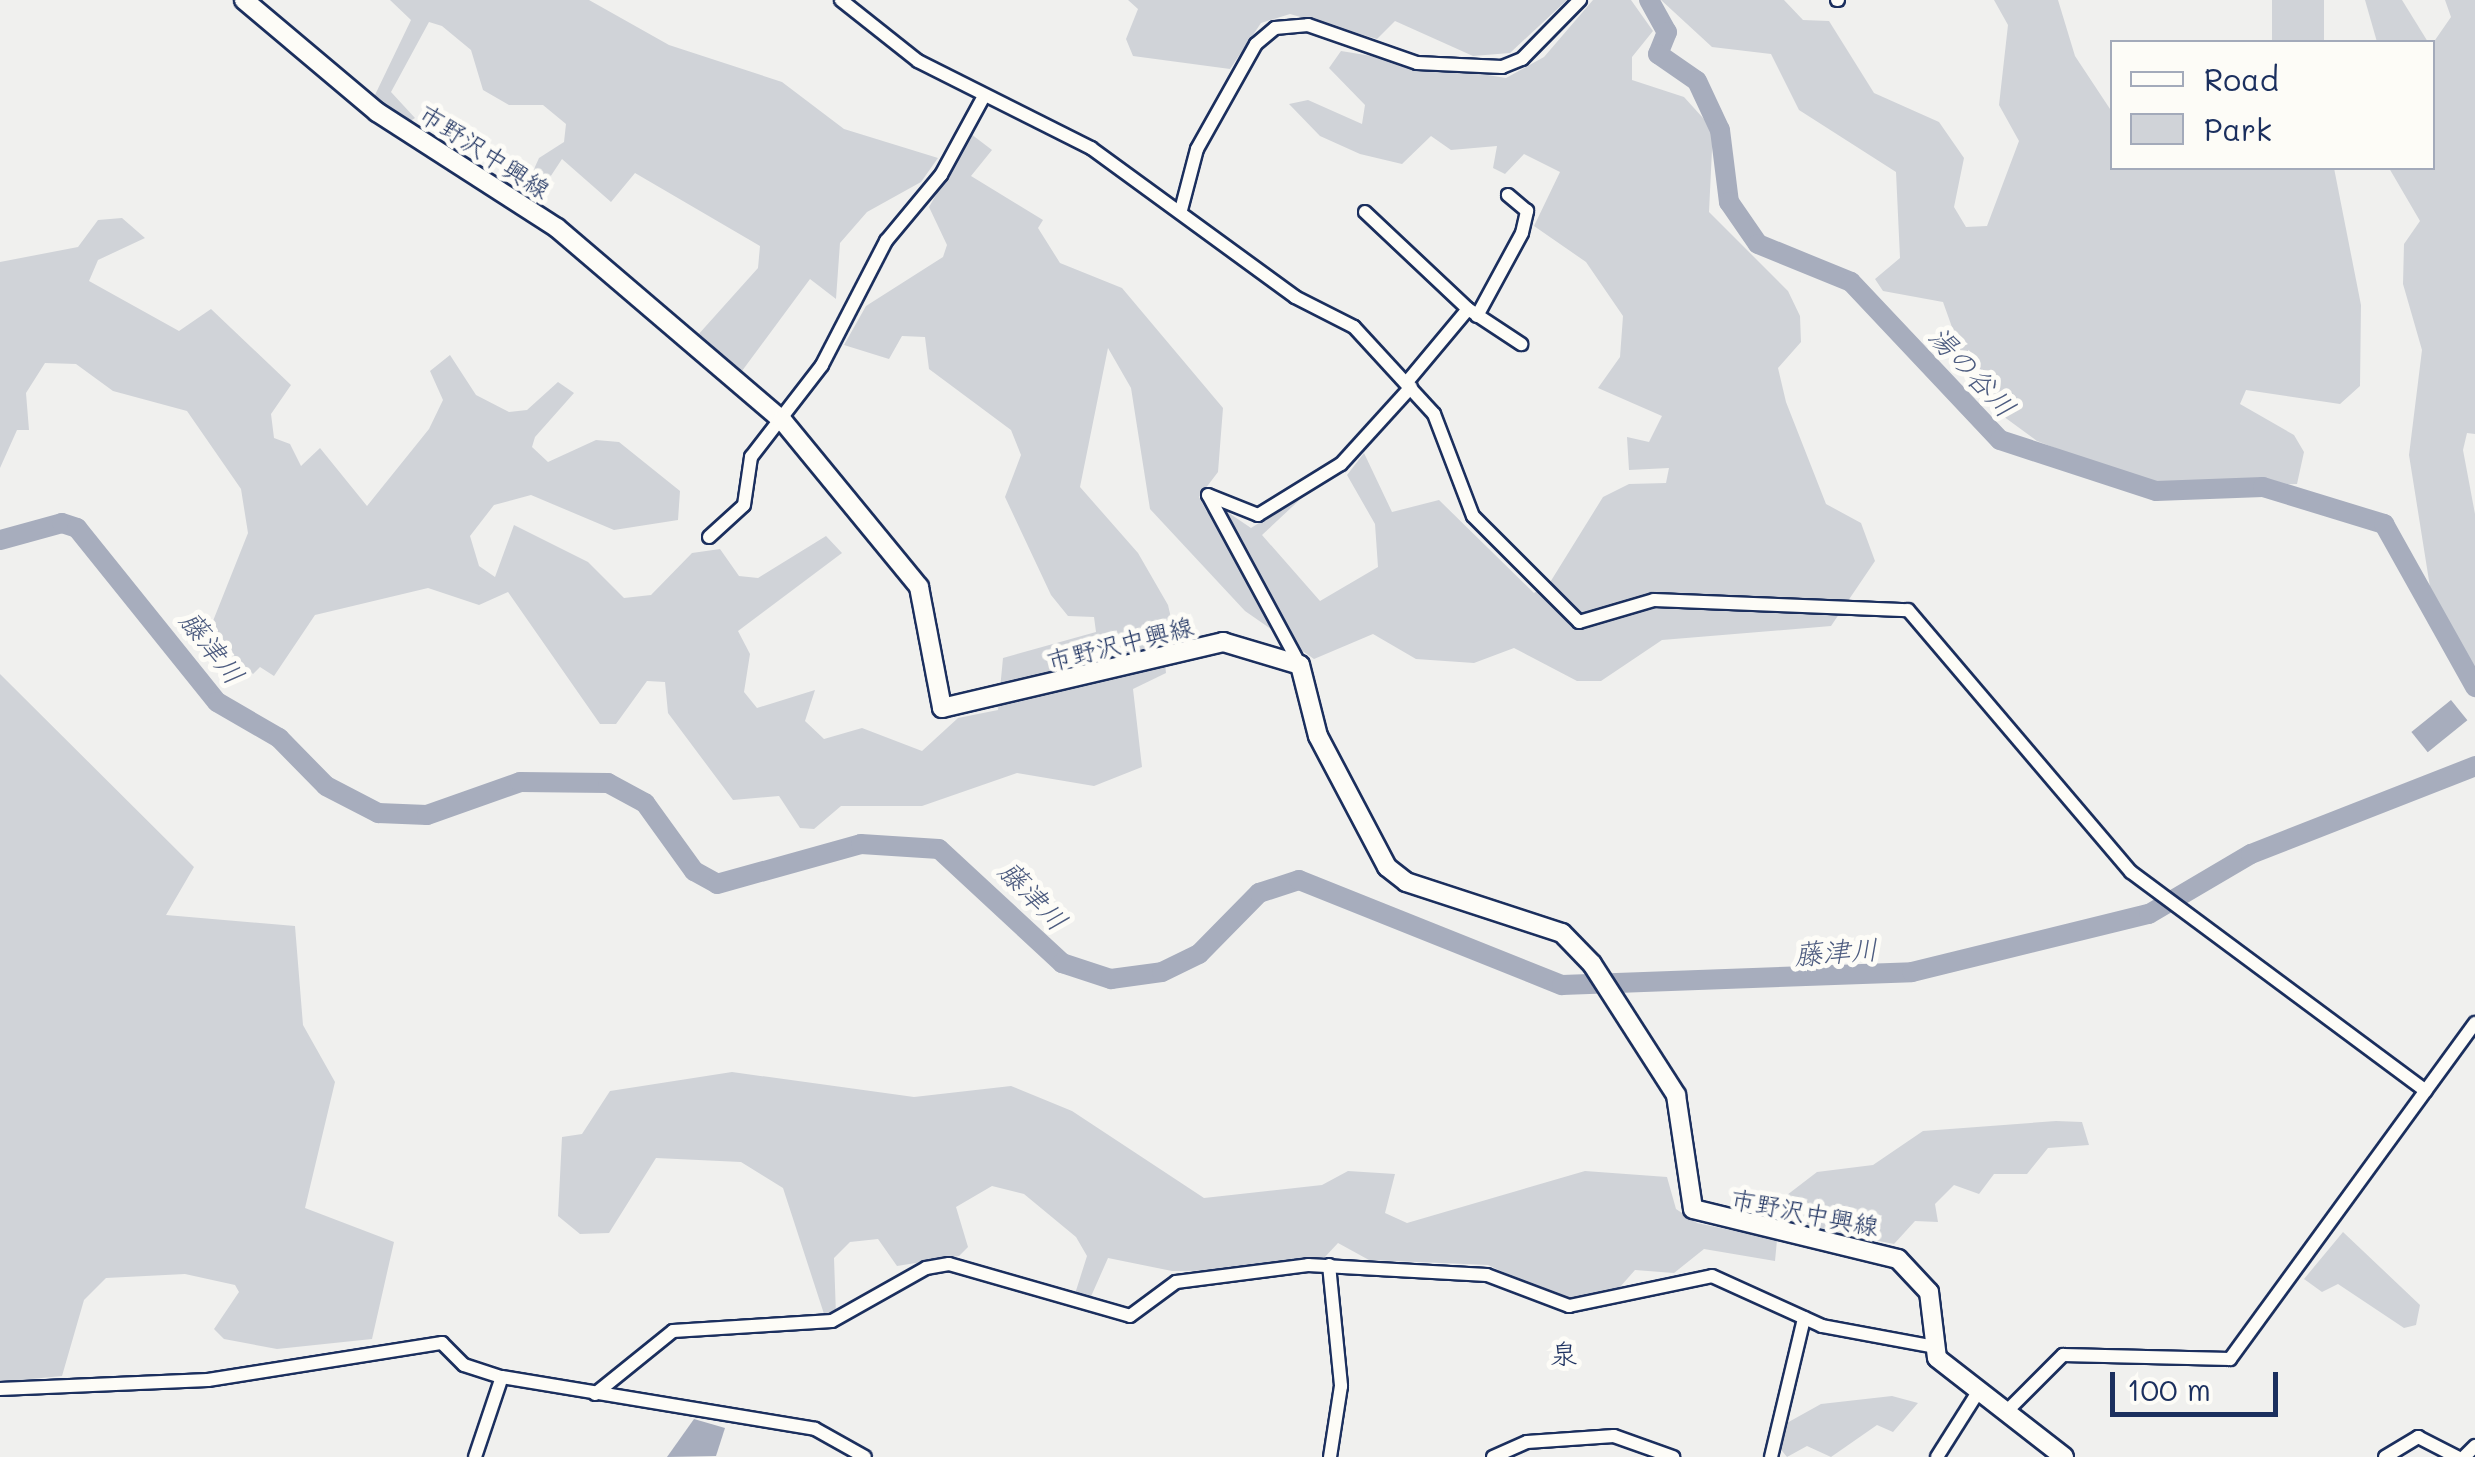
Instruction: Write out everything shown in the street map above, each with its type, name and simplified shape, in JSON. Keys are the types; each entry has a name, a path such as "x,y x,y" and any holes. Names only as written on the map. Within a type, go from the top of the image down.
{"main road":[{"name":"市野沢中興線","path":"244,0 376,112 557,228 782,420 919,587 942,708 1223,642 1300,665 1318,736 1386,868 1406,882 1562,933 1592,964 1676,1095 1693,1209 1898,1258 1929,1292 1930,1346"},
{"path":"1930,1346 2064,1457"}],"street":[{"path":"841,0 983,98 1092,148 1295,296 1354,327 1409,384 1442,429 1473,516 1566,613 1590,623 1654,600 1908,610 2132,872 2426,1091"},
{"path":"1182,210 1197,149 1256,44 1275,28 1308,25 1417,62 1502,67 1522,59 1580,0"},
{"path":"709,537 744,505 752,458 782,420 983,98"},
{"path":"1300,665 1208,495 1258,516 1341,464 1472,312 1522,233 1527,212 1508,194"},
{"path":"1365,212 1472,312 1521,344"},
{"path":"2008,1410 2063,1355 2230,1358 2475,1022"},
{"path":"596,1394 674,1332 832,1322 937,1265 1130,1316 1176,1282 1328,1265 1487,1275 1568,1306 1712,1276 1804,1318 1930,1346"},
{"path":"1328,1265 1341,1386 1330,1457"},
{"path":"1770,1457 1804,1318"},
{"path":"0,1389 208,1380 442,1343 464,1364 502,1378 815,1429 865,1457"},
{"path":"474,1457 502,1378"},
{"path":"1937,1457 1980,1389"},
{"path":"1494,1457 1527,1442 1614,1436 1673,1457"},
{"path":"2386,1457 2418,1436 2461,1457 2475,1446"}],"green space":[{"path":"390,0 589,0 669,45 782,82 844,129 938,158 921,182 867,212 840,243 836,299 810,279 739,375 697,336 758,268 760,246 635,173 611,202 562,159 537,197 525,189 539,158 564,142 566,124 543,105 509,105 483,90 471,50 442,26 429,22 391,92 415,118 407,123 383,108 374,97 411,20"},
{"path":"1128,0 1567,0 1510,53 1473,56 1395,21 1377,39 1290,14 1261,23 1230,69 1133,56 1126,39 1138,9"},
{"path":"1593,0 1631,0 1653,31 1632,57 1632,80 1684,97 1713,129 1709,212 1788,291 1800,316 1801,342 1778,368 1786,402 1826,504 1861,523 1875,561 1831,626 1662,640 1601,681 1577,681 1514,648 1474,663 1416,659 1373,634 1314,659 1245,611 1150,509 1131,388 1108,348 1080,487 1138,553 1168,605 1177,644 1164,653 1166,673 1133,689 1142,767 1094,786 1017,773 922,806 841,806 814,829 800,828 779,796 733,800 668,713 665,682 647,681 616,724 600,724 508,592 479,605 428,588 315,615 274,676 260,667 253,674 209,631 248,533 241,489 187,411 113,391 76,364 45,363 26,393 29,430 17,430 0,468 0,262 78,247 98,220 122,218 145,238 98,260 89,281 179,331 211,309 291,385 271,414 274,438 290,444 301,466 320,448 367,506 429,429 443,400 430,371 450,355 476,395 509,412 527,410 558,382 574,393 535,437 532,447 548,462 596,440 619,442 680,491 678,520 614,530 531,495 494,505 470,536 479,566 495,577 514,525 588,562 624,598 651,595 692,553 720,549 739,576 758,578 826,536 842,553 738,631 750,654 744,692 757,708 815,690 805,721 824,739 862,728 922,751 958,718 998,710 1003,658 1096,632 1094,617 1068,616 1051,595 1005,497 1021,455 1011,430 929,369 925,337 902,336 889,359 844,345 866,306 943,257 947,245 929,207 971,134 992,150 971,176 1043,220 1038,228 1060,263 1122,288 1223,408 1218,472 1199,497 1207,512 1220,507 1251,528 1308,492 1262,535 1320,601 1378,567 1375,524 1347,475 1364,453 1392,512 1439,500 1534,593 1549,584 1603,497 1629,484 1666,483 1669,468 1629,470 1627,437 1649,442 1662,416 1598,388 1620,357 1623,316 1586,262 1534,226 1560,172 1524,154 1505,174 1493,168 1497,146 1451,150 1431,136 1402,164 1360,154 1320,136 1289,104 1308,100 1362,124 1365,105 1329,68 1341,51 1506,78 1544,57"},
{"path":"1661,0 1784,0 1803,20 1829,21 1874,93 1939,122 1964,158 1954,207 1966,227 1987,226 2019,141 1999,105 2008,25 1994,0 2058,0 2075,56 2110,109 2110,170 2334,170 2361,305 2360,386 2340,404 2246,390 2240,404 2294,435 2304,452 2297,484 2156,487 2037,441 1977,397 1943,302 1883,291 1875,279 1900,258 1896,172 1799,110 1771,54 1712,47"},
{"path":"2272,0 2324,0 2324,40 2272,40"},
{"path":"2365,0 2402,0 2427,40 2376,40"},
{"path":"2445,0 2475,0 2475,434 2467,433 2463,450 2475,514 2475,674 2430,587 2409,455 2422,350 2403,284 2404,244 2420,221 2390,170 2435,170 2435,40 2451,17"},
{"path":"0,674 194,867 166,915 295,926 303,1025 335,1082 305,1208 394,1242 372,1339 277,1349 224,1339 214,1329 239,1292 235,1285 185,1274 106,1278 84,1300 62,1376 0,1382"},
{"path":"732,1072 914,1097 1011,1086 1072,1111 1204,1198 1322,1185 1348,1171 1395,1174 1385,1213 1407,1223 1585,1171 1667,1177 1676,1209 1697,1223 1777,1240 1775,1261 1704,1249 1674,1273 1635,1270 1612,1296 1563,1300 1488,1265 1369,1260 1338,1243 1324,1258 1274,1270 1172,1271 1108,1258 1089,1301 1074,1297 1087,1256 1076,1237 1024,1194 992,1186 956,1207 968,1247 959,1256 897,1266 878,1239 850,1242 834,1258 836,1315 825,1317 783,1188 741,1162 656,1158 609,1233 580,1234 558,1216 562,1137 582,1134 610,1091"},
{"path":"2082,1122 2089,1145 2048,1148 2027,1174 1994,1174 1979,1194 1954,1185 1935,1204 1938,1222 1915,1221 1894,1244 1746,1215 1745,1205 1787,1195 1817,1172 1873,1165 1923,1131"},
{"path":"2343,1232 2420,1305 2416,1325 2404,1328 2338,1284 2322,1292 2304,1279"},
{"path":"1892,1396 1918,1403 1893,1432 1877,1425 1831,1457 1807,1446 1787,1457 1778,1446 1785,1424 1821,1404"}],"water":[{"path":"2451,700 2467,720 2428,752 2411,732"},
{"path":"694,1419 725,1428 716,1456 667,1457"}],"waterway":[{"name":"湯の谷川","path":"1649,0 1667,32 1658,54 1697,81 1720,130 1729,202 1758,244 1851,282 2000,440 2156,491 2263,487 2384,524 2475,687"},
{"name":"藤津川","path":"0,540 62,523 77,528 217,702 279,738 326,786 378,813 427,815 520,782 608,783 645,803 694,871 717,884 861,844 939,849 1062,963 1111,979 1162,972 1199,954 1259,893 1299,880 1562,985 1912,972 2149,914 2251,854 2475,766"}],"district":[{"name":"泉","path":"1564,1353"}]}
